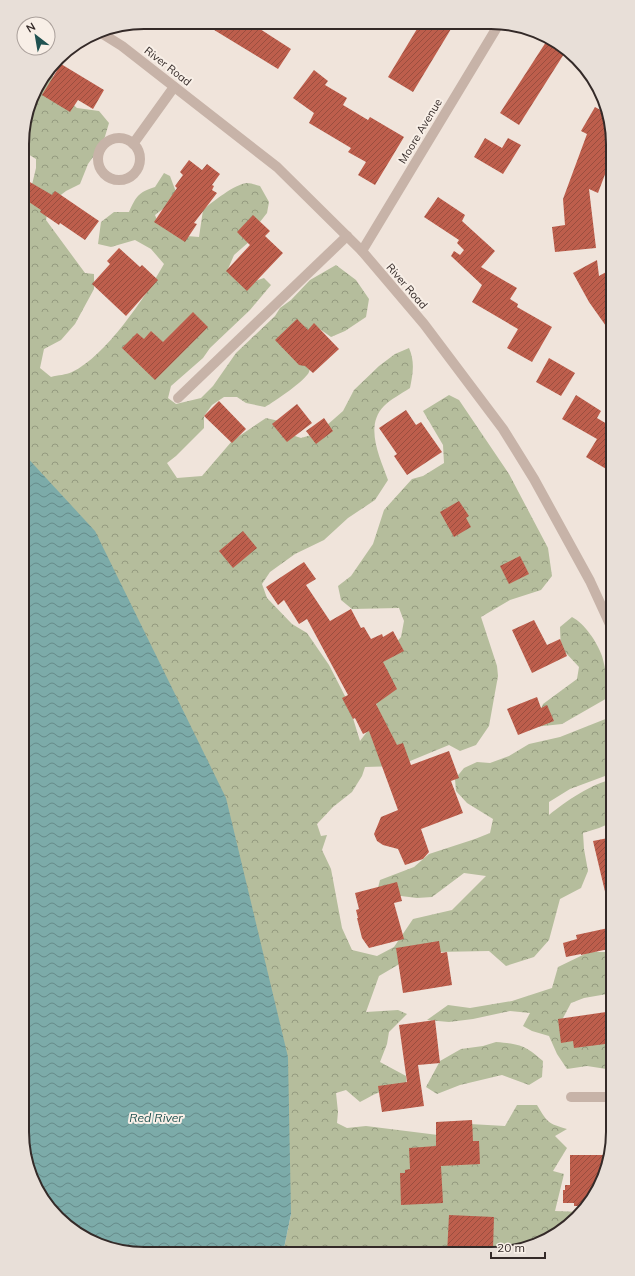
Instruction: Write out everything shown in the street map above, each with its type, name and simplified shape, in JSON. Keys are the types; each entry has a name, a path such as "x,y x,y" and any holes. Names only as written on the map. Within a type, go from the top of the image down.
{"street":[{"name":"Moore Avenue","path":"362,251 496,29"},
{"name":"River Road","path":"106,36 122,46 277,167 362,251 424,324 503,429 534,479 590,581 606,616"},
{"path":"133,144 174,86"},
{"path":"120,138 133,144 137,149 140,162 134,174 122,180 115,180 103,173 99,167 99,153 108,142 120,138"},
{"path":"178,398 347,236"},
{"path":"572,1097 606,1097"}],"green space":[{"path":"52,75 62,95 77,108 99,111 109,123 103,143 88,164 80,184 66,191 49,204 46,220 85,273 94,274 94,289 75,324 61,340 44,349 40,368 51,377 70,373 85,364 111,340 136,308 164,264 151,249 135,240 111,247 98,244 101,222 114,212 129,212 138,196 141,193 155,187 164,173 170,176 176,192 164,208 155,215 159,225 187,236 199,237 203,210 224,194 242,184 249,183 260,186 269,202 267,213 256,227 250,241 234,255 228,269 252,282 264,278 271,285 250,310 210,348 203,358 171,386 168,398 176,404 201,398 213,386 236,353 275,316 280,308 291,300 310,280 336,265 356,280 369,299 366,317 345,331 331,337 314,325 313,355 311,367 307,376 275,401 265,407 246,403 237,397 224,397 212,405 204,416 204,428 167,463 177,478 202,476 232,441 266,418 279,421 286,433 301,438 318,433 343,411 354,390 379,366 395,354 409,348 413,368 410,388 384,406 378,414 375,423 374,432 378,452 388,480 375,500 348,518 324,540 295,554 270,572 262,584 267,598 292,624 307,633 329,665 348,702 360,741 376,720 378,663 401,637 404,621 399,608 352,609 341,600 338,586 351,576 373,544 384,510 412,479 423,476 444,463 443,445 423,411 449,395 459,400 509,474 548,548 552,576 541,590 510,600 481,617 497,666 498,676 489,726 476,745 460,751 449,745 398,766 365,767 362,776 352,792 333,807 317,824 321,836 327,835 322,850 331,869 342,928 352,950 377,956 394,947 413,919 452,910 486,876 464,873 432,897 417,898 393,895 378,888 380,880 414,867 429,854 490,833 493,819 467,803 456,791 455,779 464,768 477,762 490,763 509,756 529,744 560,737 606,719 606,776 570,789 549,802 549,815 579,794 606,781 606,825 583,833 588,871 581,888 560,899 549,940 534,957 506,966 489,951 437,952 408,959 379,976 366,1012 398,1010 407,1014 389,1032 387,1044 380,1062 406,1076 407,1091 382,1091 360,1102 346,1090 336,1093 338,1112 337,1123 347,1128 366,1126 438,1135 470,1124 505,1126 517,1105 537,1105 549,1122 567,1129 555,1136 567,1148 553,1171 564,1174 555,1211 573,1212 555,1228 542,1235 520,1243 491,1247 284,1247 291,1214 29,471 29,194 36,168 36,159 29,155 30,129 38,100 44,87"},
{"path":"572,617 586,629 594,639 602,656 606,678 606,699 562,724 534,727 543,704 577,679 579,667 565,652 561,653 560,627"},
{"path":"589,952 606,952 606,994 584,998 571,1003 562,1020 606,1045 606,1069 587,1066 567,1069 557,1054 549,1036 532,1031 523,1026 530,1013 510,1011 473,1019 449,1022 427,1020 448,1005 470,1008 512,1001 552,988 558,967"},
{"path":"496,1042 527,1048 543,1061 542,1077 529,1085 502,1075 460,1085 437,1094 426,1087 440,1061 461,1049 483,1046"}],"water":[{"name":"Red River","path":"29,460 95,531 226,798 288,1057 291,1214 284,1247 129,1246 100,1238 87,1232 74,1223 53,1202 44,1189 35,1169 31,1154 29,1132"}],"building":[{"path":"212,29 260,29 291,49 278,69"},
{"path":"417,29 451,29 413,92 388,77"},
{"path":"545,43 563,55 519,125 500,113"},
{"path":"62,64 104,90 93,109 78,100 70,112 42,95"},
{"path":"314,70 328,81 325,85 347,98 343,105 368,120 370,117 404,137 375,185 358,175 366,162 348,152 351,148 309,123 314,113 293,98"},
{"path":"595,107 601,110 606,137 606,172 598,193 589,189 596,248 555,252 552,227 565,225 563,199 587,134 581,131"},
{"path":"485,138 502,148 508,138 521,145 503,174 474,157"},
{"path":"189,160 202,170 207,164 220,174 212,185 214,186 212,190 217,193 194,223 197,224 185,242 154,222 177,188 175,186 183,175 180,172"},
{"path":"29,182 52,195 55,191 99,221 85,240 60,223 59,225 40,212 41,210 29,202"},
{"path":"438,197 465,215 462,221 495,251 481,267 517,288 510,299 518,304 517,307 552,327 532,362 507,348 518,329 472,302 482,285 451,256 454,251 460,255 464,250 457,243 459,240 424,217"},
{"path":"253,215 270,231 265,236 283,253 247,291 226,271 250,245 237,232"},
{"path":"119,248 140,267 142,265 158,280 126,316 92,284 110,264 107,261"},
{"path":"597,260 599,276 606,272 606,326 589,302 573,273"},
{"path":"193,312 208,327 155,380 122,348 137,333 144,339 151,331 163,342"},
{"path":"297,319 308,330 314,323 339,349 313,373 305,366 299,365 275,340"},
{"path":"549,358 575,373 561,396 536,382"},
{"path":"576,395 601,411 597,418 606,423 606,469 586,457 597,439 562,419"},
{"path":"219,401 246,429 232,443 204,416"},
{"path":"297,404 312,423 287,442 272,424"},
{"path":"406,410 416,425 421,422 442,452 407,475 394,456 397,454 379,428"},
{"path":"324,418 333,431 316,444 306,431"},
{"path":"459,501 469,516 466,518 471,527 454,537 440,512"},
{"path":"243,531 257,548 233,568 219,551"},
{"path":"520,556 529,574 509,584 500,566"},
{"path":"304,562 316,579 306,585 330,621 351,609 361,628 364,627 371,639 382,634 383,637 393,631 404,651 383,662 397,689 376,704 397,745 403,743 411,765 449,751 459,778 451,781 463,813 421,829 429,852 423,859 405,865 398,849 383,845 377,841 374,834 381,817 398,810 369,731 363,734 355,718 353,719 342,698 348,695 307,619 299,624 284,600 278,605 266,587"},
{"path":"534,620 547,645 560,639 567,656 532,673 512,630"},
{"path":"537,697 541,708 547,705 554,721 518,735 507,709"},
{"path":"606,838 606,896 593,841"},
{"path":"397,882 402,901 394,903 404,939 369,948 362,938 357,918 356,910 359,909 355,893"},
{"path":"606,929 606,950 566,957 563,943 577,939 576,935"},
{"path":"439,941 441,953 447,952 452,985 403,993 396,948"},
{"path":"606,1012 606,1044 574,1048 573,1041 561,1043 558,1019"},
{"path":"435,1020 440,1063 418,1065 424,1106 382,1112 378,1086 407,1082 399,1025"},
{"path":"472,1120 473,1141 479,1141 480,1164 441,1166 443,1203 401,1205 400,1173 405,1173 405,1170 410,1169 409,1148 436,1146 436,1122"},
{"path":"570,1155 604,1155 600,1169 591,1189 578,1206 574,1206 574,1203 563,1203 563,1190 565,1190 565,1185 570,1185"},
{"path":"449,1215 494,1217 493,1247 447,1247"}]}
